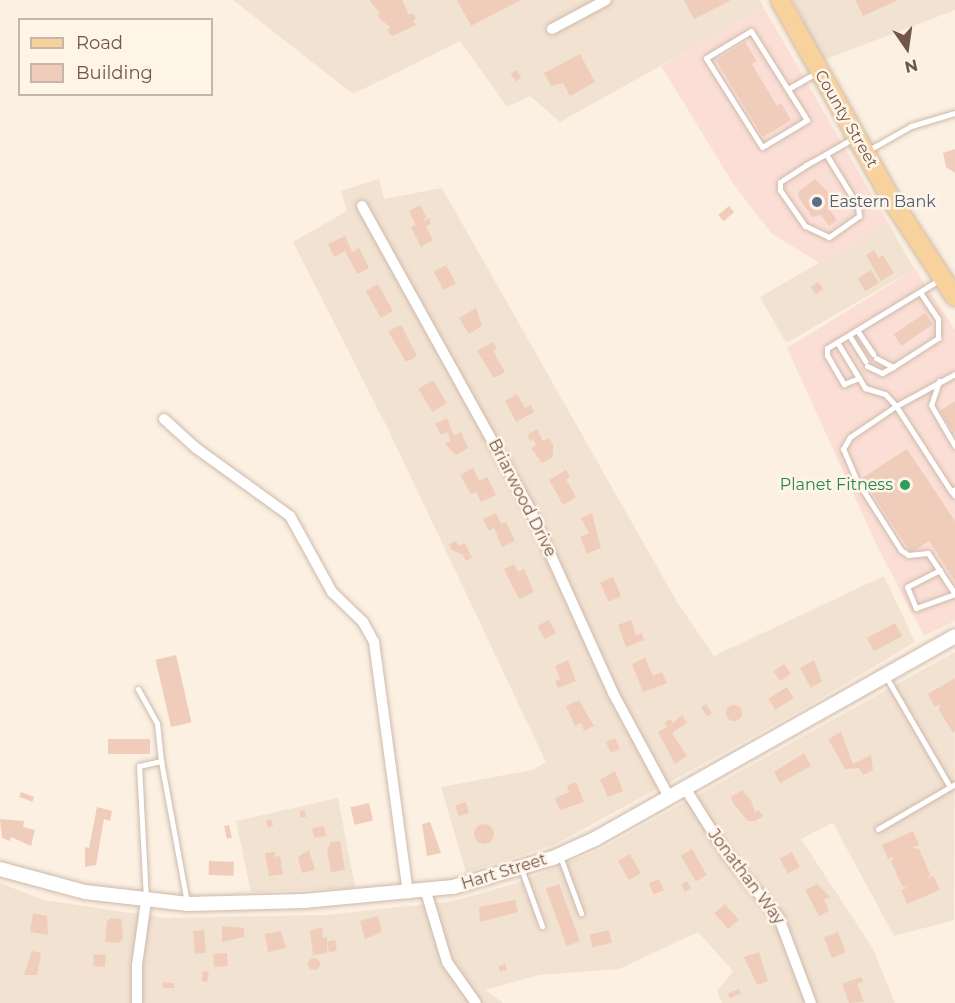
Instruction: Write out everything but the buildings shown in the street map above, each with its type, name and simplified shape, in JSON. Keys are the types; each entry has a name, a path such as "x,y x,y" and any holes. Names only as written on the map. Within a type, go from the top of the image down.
{"main road":[{"name":"County Street","path":"780,0 861,144 955,297"}],"street":[{"path":"552,29 606,0"},
{"name":"Briarwood Drive","path":"362,206 518,485 613,693 669,797"},
{"path":"164,419 196,448 290,516 332,592 368,632 374,642 408,894"},
{"name":"Hart Street","path":"0,869 61,887 146,901 188,904 251,904 426,892 521,868 559,855 669,797 885,673 955,636"},
{"name":"Jonathan Way","path":"685,788 717,842 779,918 811,1003"},
{"path":"426,892 447,962 476,1003"},
{"path":"137,1003 137,965 146,901"}],"lane":[{"path":"751,31 788,89 807,120 762,147 706,58 751,31"},
{"path":"788,89 819,72"},
{"path":"826,154 858,206 859,216 829,237 818,235 805,226 780,190 780,182 826,154 955,112"},
{"path":"859,378 844,384 827,356 827,348 943,278"},
{"path":"849,335 866,364 876,373 893,367 938,338 938,319 920,292"},
{"path":"857,330 874,356 893,367"},
{"path":"837,342 865,388 885,394 896,406 954,492"},
{"path":"940,570 907,587 916,608 955,594 940,570 928,553 908,555 901,550 845,456 843,448 850,436 896,406 955,374"},
{"path":"939,381 931,405 934,416 955,446"},
{"path":"878,829 952,785 885,673"},
{"path":"138,689 157,723 161,761 188,904"},
{"path":"146,901 139,766 161,761"},
{"path":"559,855 581,913"},
{"path":"521,868 542,926"}],"shaded area":[{"path":"233,0 760,0 764,8 560,122 530,96 507,107 460,41 353,94"},
{"path":"793,0 955,0 955,10 824,60"},
{"path":"764,8 888,223 821,264 771,233 734,185 661,66"},
{"path":"379,179 384,199 442,188 677,602 714,656 884,576 915,642 798,712 554,845 466,872 441,787 532,770 546,762 389,431 293,242 347,211 341,191"},
{"path":"888,223 914,269 786,343 760,297"},
{"path":"915,269 955,330 955,621 924,636 877,546 787,348"},
{"path":"955,652 954,920 894,936 833,823 801,839 872,947 895,1003 722,1003 717,991 733,971 698,932 619,969 539,975 485,990 503,1003 0,1003 0,883 44,900 164,918 326,915 454,901 517,883 599,850"},
{"path":"338,798 355,888 251,892 236,821"}],"place":[{"name":"Eastern Bank","path":"817,202"},
{"name":"Planet Fitness","path":"905,485"}]}
